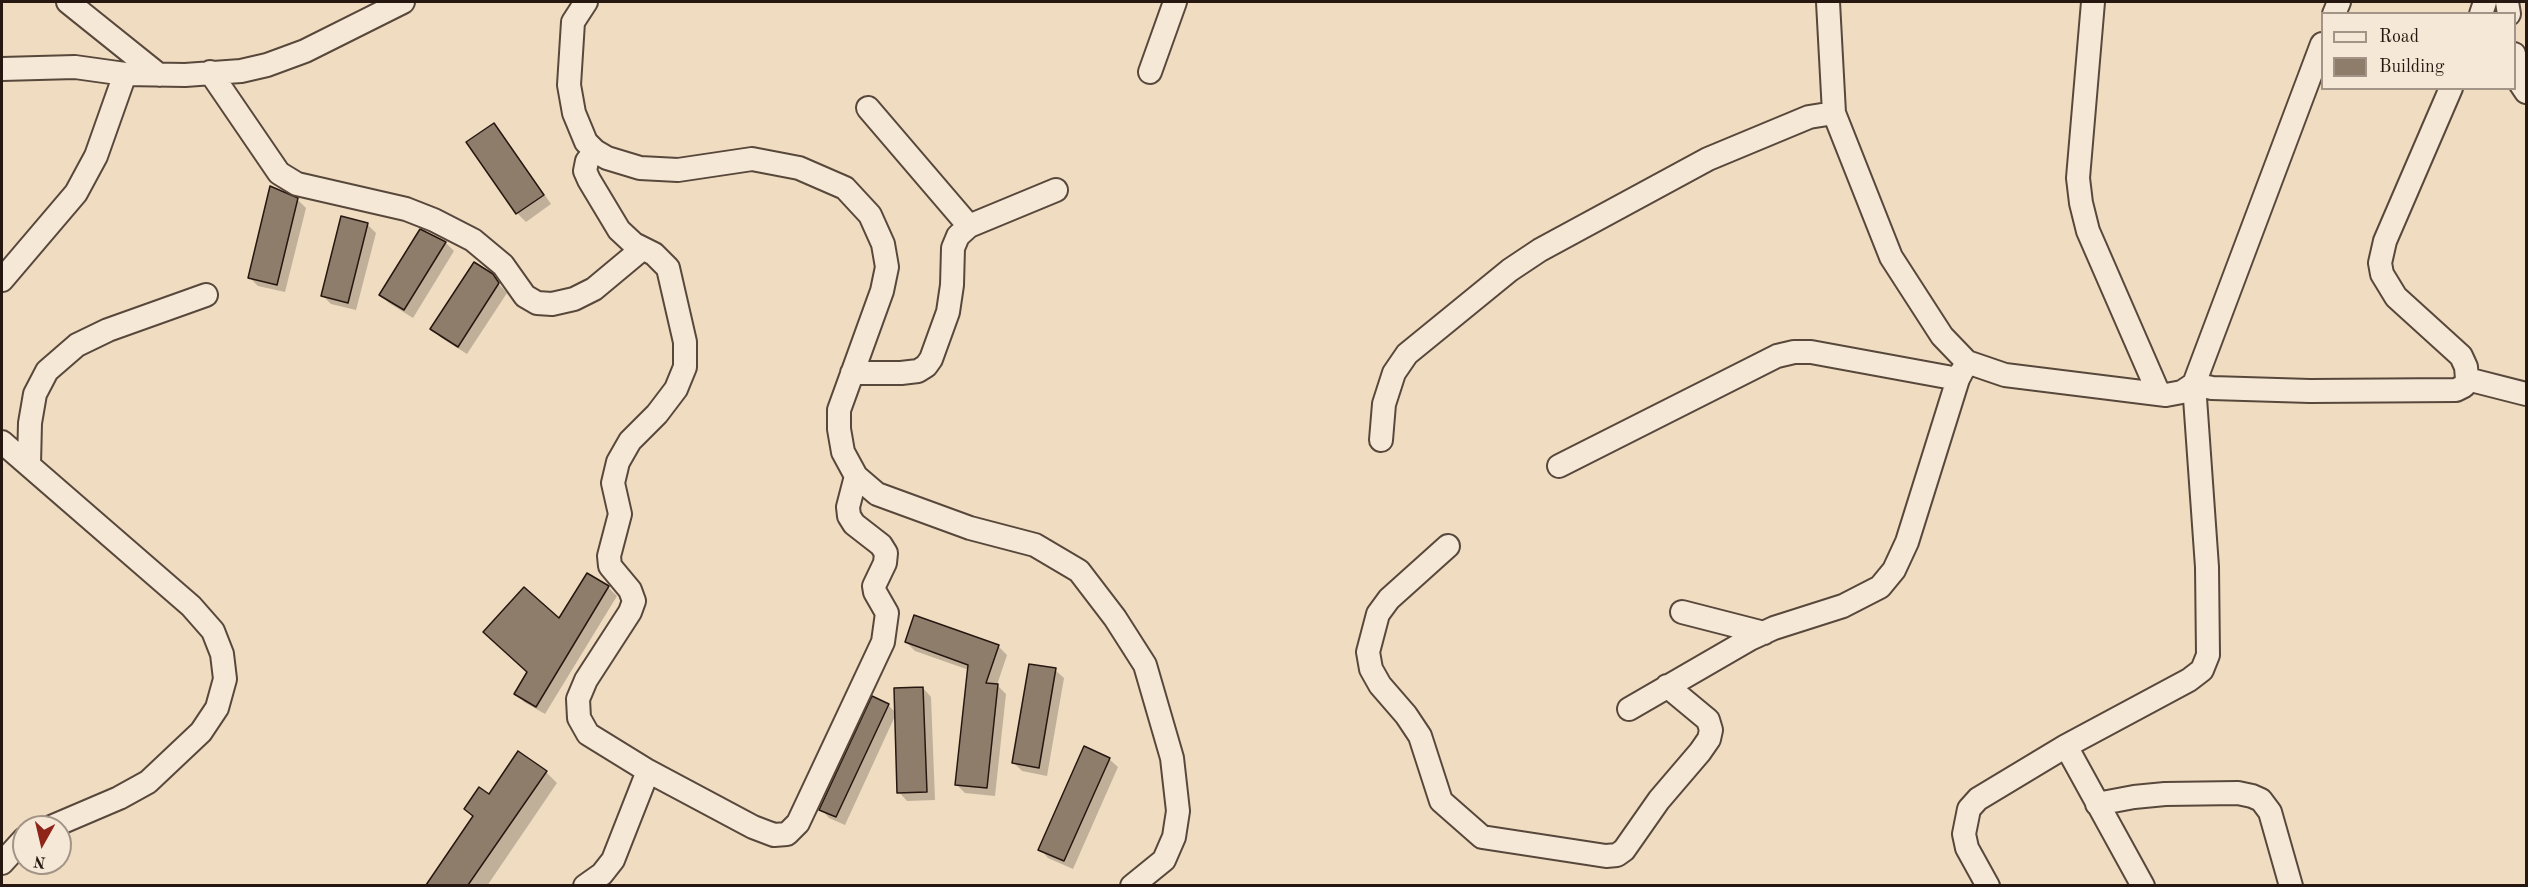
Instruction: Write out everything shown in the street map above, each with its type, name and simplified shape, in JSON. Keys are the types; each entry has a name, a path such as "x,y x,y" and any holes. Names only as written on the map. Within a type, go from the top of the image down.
{"street":[{"path":"68,2 159,75"},
{"path":"2,69 75,67 125,74 159,75 241,71 276,62 305,51 403,2"},
{"path":"585,2 573,21 569,85 574,113 586,142 595,151 607,158 640,168 678,170 752,159 799,168 844,188 870,215 883,244 887,267 882,291 839,410 839,429 843,452 856,477 877,494 970,528 1035,544 1079,571 1115,618 1144,665 1172,758 1178,811 1174,837 1164,860 1132,885"},
{"path":"1150,72 1175,2"},
{"path":"1629,709 1764,633 1843,606 1880,587 1894,570 1907,542 1963,371 1891,257 1834,113 1828,2"},
{"path":"2092,2 2078,178 2081,203 2088,231 2159,394"},
{"path":"1988,885 1967,848 1964,834 1969,809 1978,799 2066,746 2189,680 2202,670 2208,655 2207,567 2194,384 2321,47"},
{"path":"2516,64 2520,83 2526,92"},
{"path":"210,72 279,173 297,184 406,209 434,220 473,240 503,265 525,296 537,303 552,304 574,299 594,289 642,249"},
{"path":"2,280 76,193 96,156 125,74"},
{"path":"1559,466 1785,354 1811,352 2159,394 2182,392 2194,384 2224,389 2310,391 2456,390 2464,386 2467,379 2466,367 2461,356 2396,297 2382,274 2380,263 2385,241 2450,90"},
{"path":"868,108 969,226"},
{"path":"1381,440 1384,404 1394,373 1407,354 1510,270 1540,250 1708,159 1809,117 1834,113"},
{"path":"595,151 587,161 585,171 619,230 634,244 654,254 668,268 685,342 685,366 676,390 657,414 630,441 618,462 613,483 620,514 609,556 610,566 630,590 634,601 630,612 586,680 578,699 579,718 588,734 648,771 753,827 774,835 787,834 798,823 883,642 887,613 874,586 885,563 886,553 881,544 854,524 849,516 848,507 856,477"},
{"path":"852,373 910,372 918,371 926,366 931,359 948,312 952,285 953,248 958,236 969,226 1056,190"},
{"path":"29,464 30,423 35,394 47,371 76,345 206,295"},
{"path":"2467,379 2526,394"},
{"path":"2,442 191,606 213,631 222,654 225,679 217,708 201,732 148,782 119,798 72,818"},
{"path":"1448,546 1389,599 1378,614 1368,652 1371,669 1380,685 1406,715 1419,736 1441,801 1482,837 1606,856 1617,855 1624,850 1659,800 1709,739 1711,730 1708,720 1667,686"},
{"path":"1683,612 1764,633"},
{"path":"2066,746 2143,885"},
{"path":"585,885 602,874 613,860 648,771"},
{"path":"2097,804 2165,794 2238,792 2252,796 2261,800 2270,812 2291,885"},
{"path":"2,863 12,850"}],"building":[{"path":"494,123 544,195 516,214 466,142"},
{"path":"270,186 298,198 277,285 248,278"},
{"path":"341,216 368,223 348,303 321,296"},
{"path":"420,229 446,242 404,310 379,295"},
{"path":"474,262 493,274 499,283 458,347 430,329"},
{"path":"587,573 609,586 536,707 514,694 527,672 483,632 524,587 559,618"},
{"path":"914,615 999,645 986,683 998,684 987,788 955,785 968,665 905,642"},
{"path":"1029,664 1056,668 1039,768 1012,763"},
{"path":"923,687 927,792 897,793 894,688"},
{"path":"872,696 889,704 836,817 819,810"},
{"path":"1084,746 1110,758 1064,861 1038,850"},
{"path":"518,751 547,771 468,885 426,885 473,816 464,809 479,787 489,794"}]}
